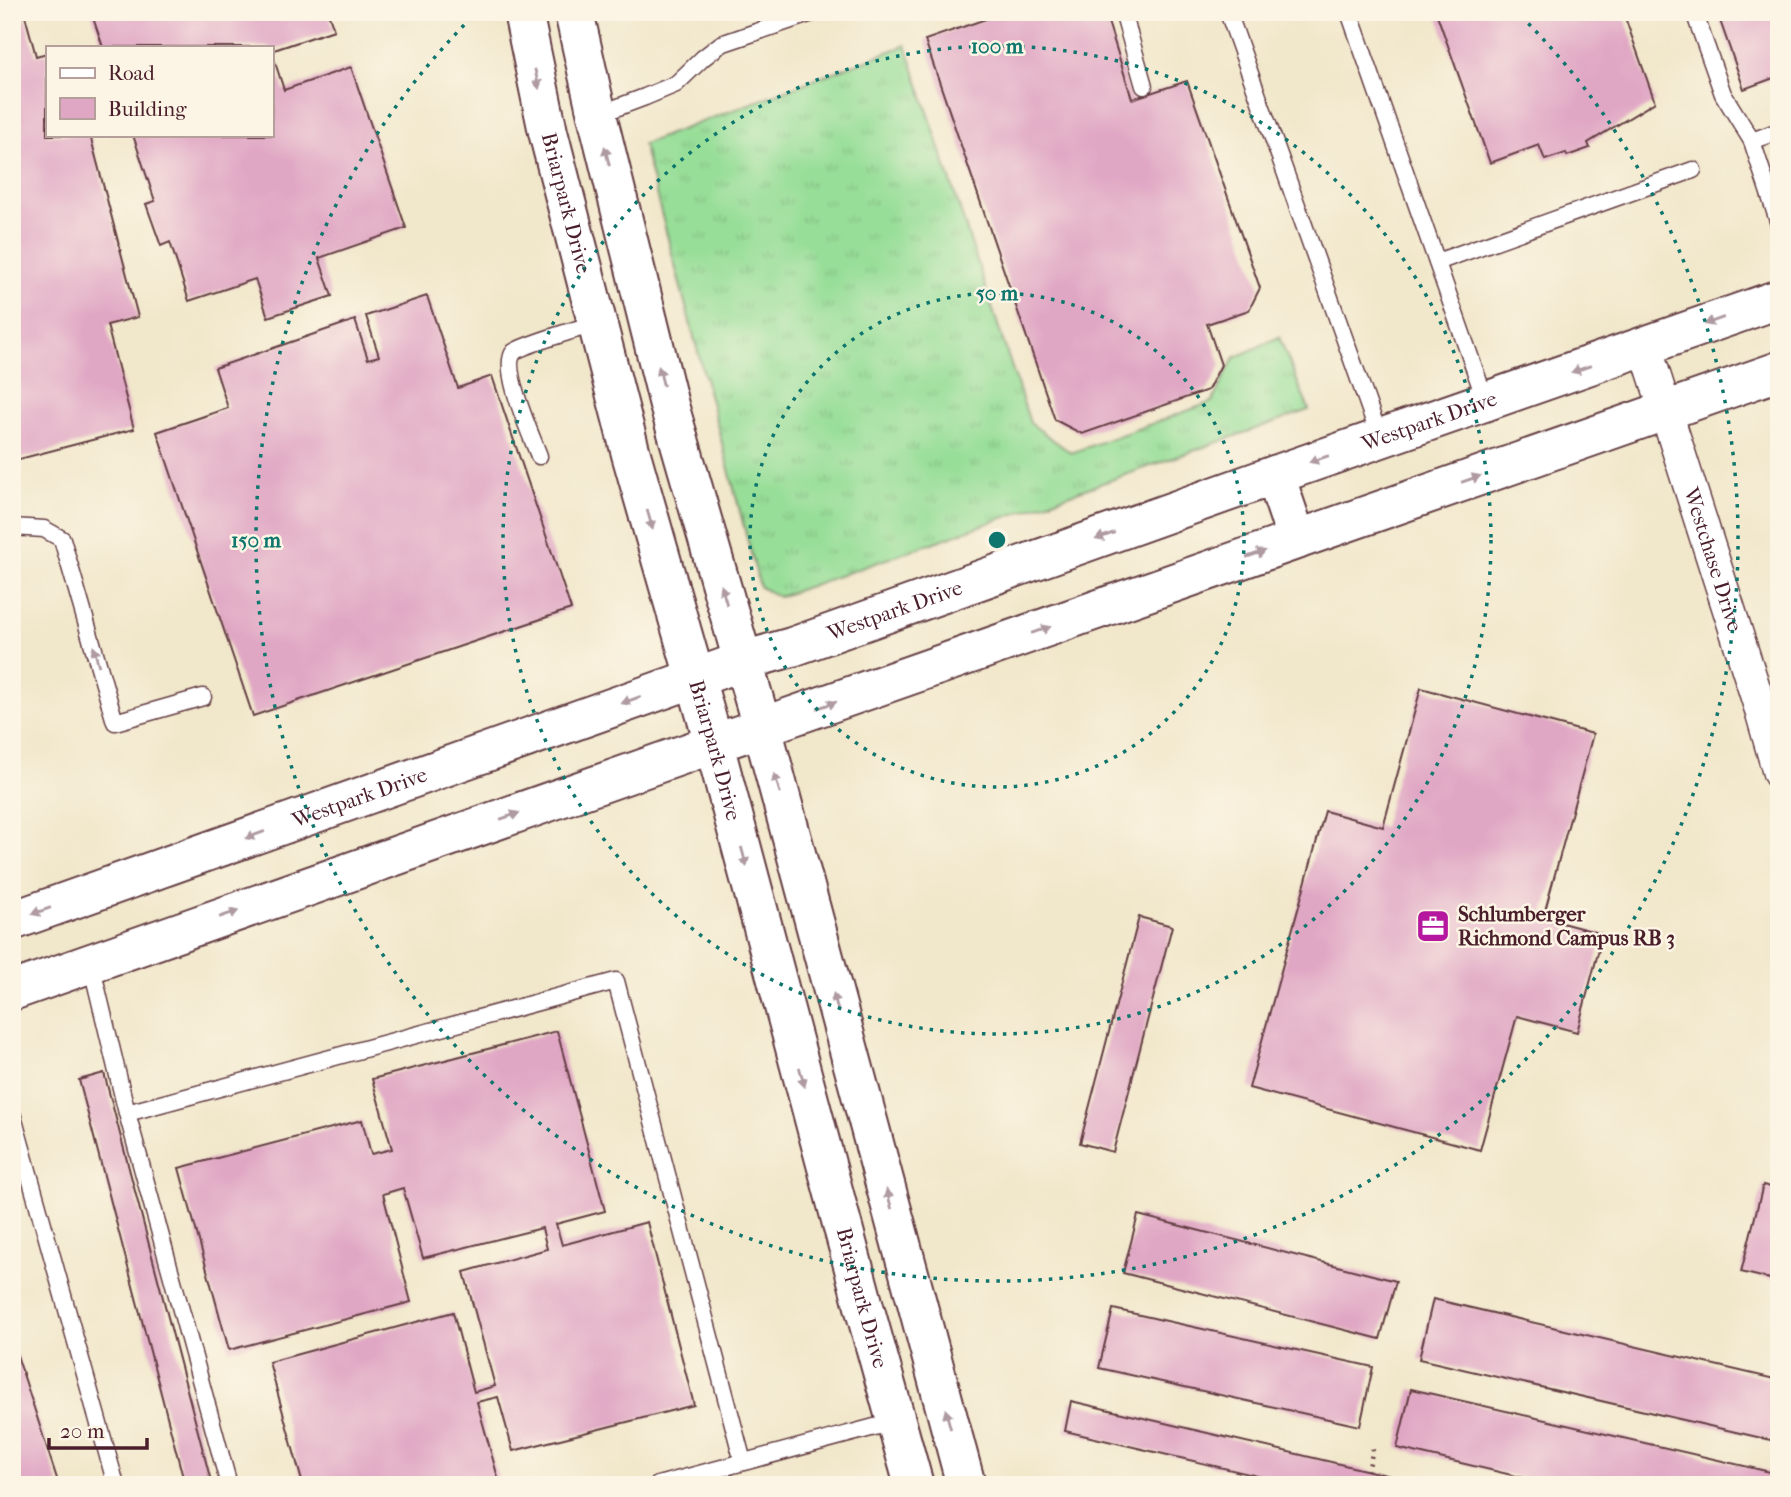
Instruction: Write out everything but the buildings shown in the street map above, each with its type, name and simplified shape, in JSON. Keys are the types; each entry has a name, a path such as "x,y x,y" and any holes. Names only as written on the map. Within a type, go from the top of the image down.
{"main road":[{"name":"Briarpark Drive","path":"523,12 548,132 596,323 714,744 914,1485"},
{"path":"574,12 669,405 762,727 966,1485"},
{"path":"548,132 597,114"},
{"name":"Westpark Drive","path":"12,921 743,661 792,647 1779,299"},
{"path":"12,991 1779,371"},
{"path":"1275,475 1297,540"}],"street":[{"name":"Westchase Drive","path":"1645,346 1779,773"}],"lane":[{"path":"597,114 676,83 721,44 815,12"},
{"path":"1123,12 1144,86"},
{"path":"1228,12 1380,438"},
{"path":"1349,12 1486,402"},
{"path":"1694,12 1723,94 1752,141 1779,224"},
{"path":"1752,141 1779,131"},
{"path":"1437,262 1693,170"},
{"path":"539,456 512,380 510,360 514,352 596,323"},
{"path":"12,527 44,529 62,539 115,722 203,697"},
{"path":"91,964 127,1113 229,1485"},
{"path":"127,1113 616,981 743,1462"},
{"path":"12,1113 116,1485"},
{"path":"658,1485 897,1420"}],"path":[{"path":"1365,1485 1373,1449"}],"green space":[{"path":"906,45 1030,423 1071,453 1212,402 1234,358 1279,337 1309,410 779,597 760,587 643,144"}],"place":[{"name":"Schlumberger Richmond Campus RB 3","path":"1433,926"}]}
